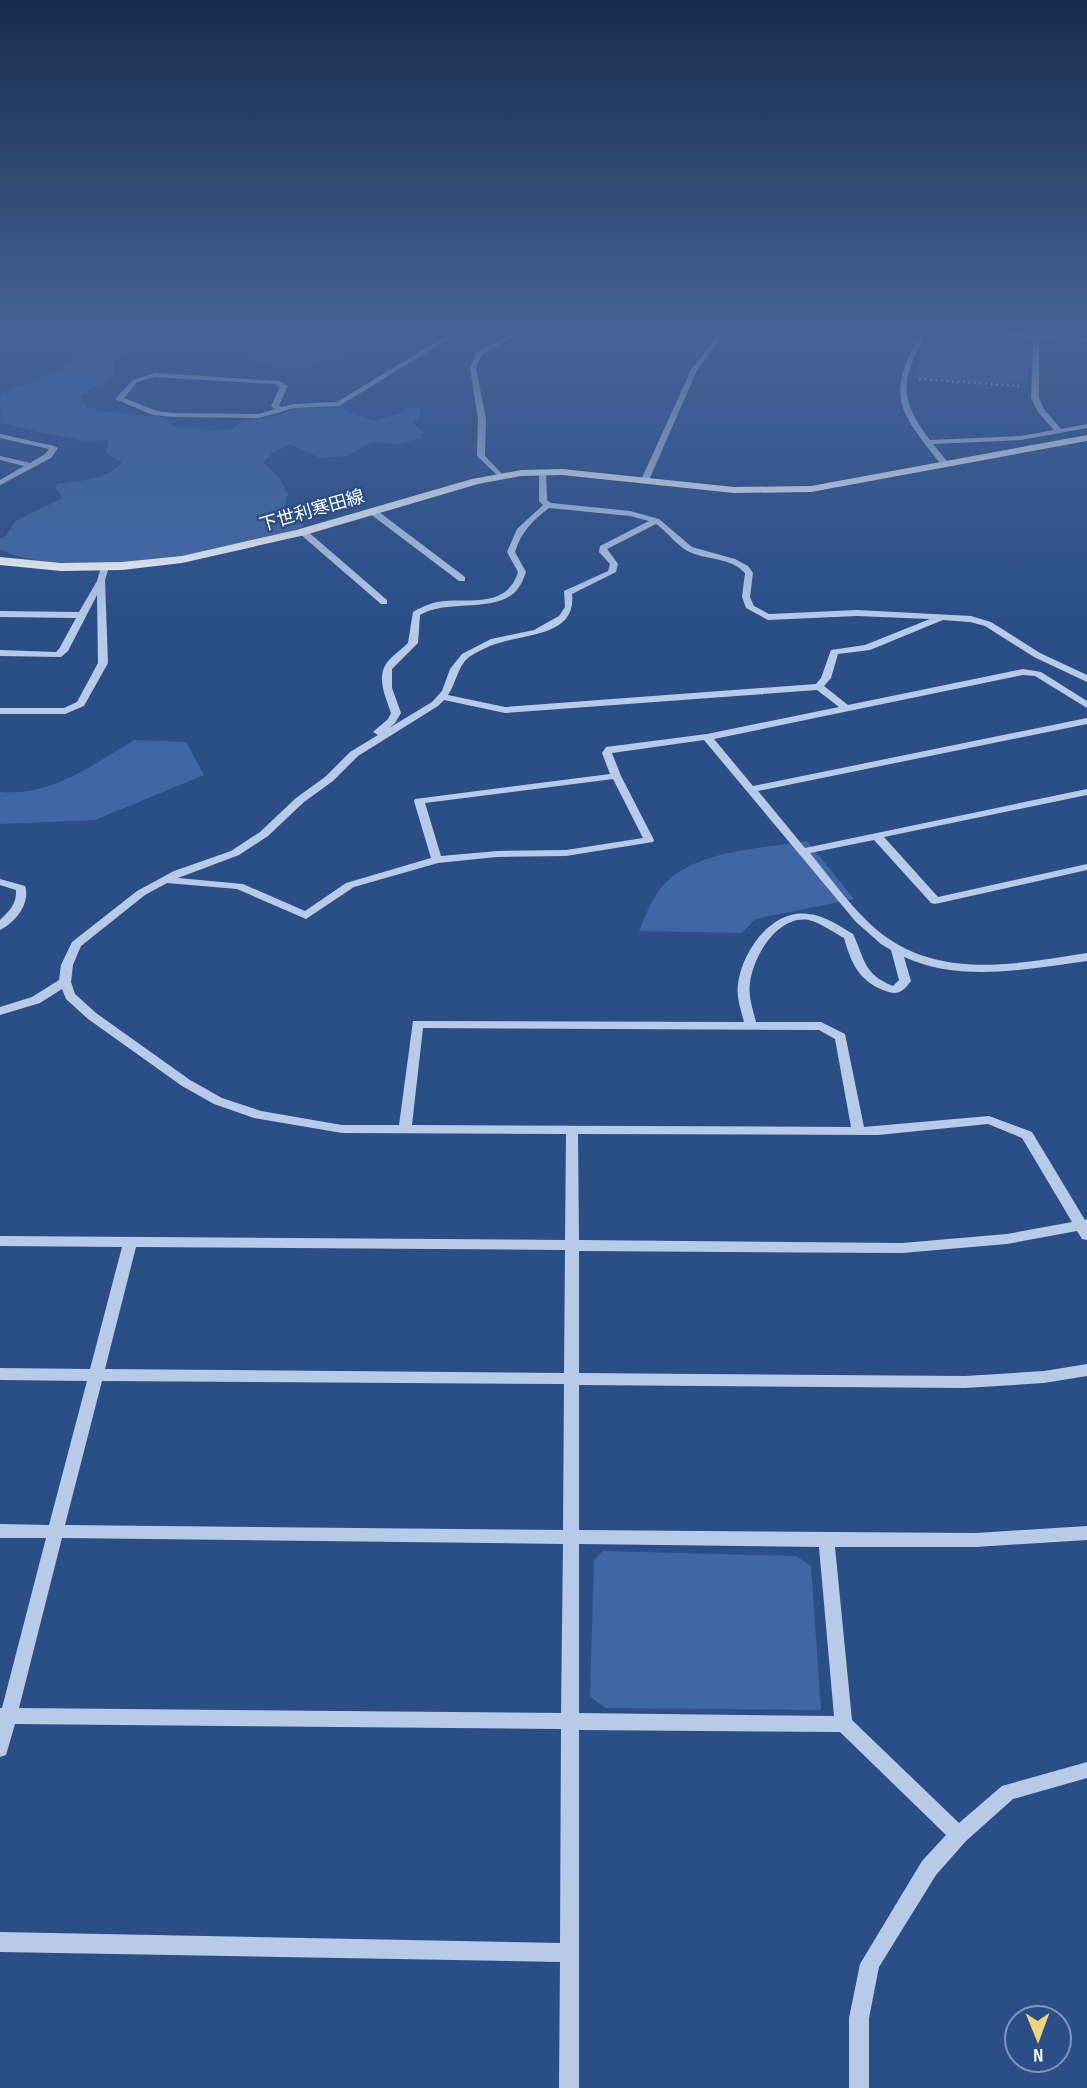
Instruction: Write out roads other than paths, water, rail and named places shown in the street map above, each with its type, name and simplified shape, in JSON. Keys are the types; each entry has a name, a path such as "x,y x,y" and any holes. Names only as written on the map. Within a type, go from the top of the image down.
{"main road":[{"name":"下世利寒田線","path":"0,561 103,573 206,557 500,476 542,472 726,489 777,491 828,487 1085,440"}],"street":[{"path":"482,429 482,460 500,476"},
{"path":"645,480 668,429"},
{"path":"919,429 946,466"},
{"path":"928,442 1021,438 1072,429"},
{"path":"0,436 54,448 48,456 0,483"},
{"path":"0,458 32,466"},
{"path":"542,472 543,500 548,505 623,513 656,521 690,549 736,562 746,568 749,573 747,601 750,608 760,614 778,618 858,613 971,619 988,624 1037,655 1087,679"},
{"path":"347,760 347,750 380,731 396,713 387,687 387,671 390,664 413,643 416,614 431,606 488,602 508,593 518,582 522,572 511,552 518,532 522,525 548,505"},
{"path":"372,511 462,579"},
{"path":"0,1241 902,1248 1007,1239 1085,1228 1027,1135 989,1120 858,1131 342,1129 298,1124 259,1115 218,1101 186,1083 92,1016 70,996 65,982 67,965 76,944 141,893 164,880 235,853 256,841 300,800 330,779 347,760 425,712 442,697 455,669 465,656 495,641 528,635 556,624 569,607 567,593 612,572 614,564 603,552 603,548 656,521"},
{"path":"303,531 384,602"},
{"path":"0,653 58,655 63,651 103,573"},
{"path":"0,711 65,711 81,704 103,663 103,573"},
{"path":"0,614 81,615"},
{"path":"819,687 827,678 834,652 867,648 944,617"},
{"path":"164,880 239,886 306,916 350,885 437,860 566,853 649,840 616,776 607,753 610,749 707,737 1023,672 1038,674 1087,705"},
{"path":"442,697 505,710 819,687 846,708"},
{"path":"753,789 1087,721"},
{"path":"707,737 860,920 874,935 896,950 945,967 974,970 1087,957"},
{"path":"437,860 419,801 616,776"},
{"path":"804,851 1087,792"},
{"path":"877,836 934,901 1087,867"},
{"path":"0,882 21,888 23,894 20,905 0,927"},
{"path":"750,1024 743,983 754,953 774,927 792,918 808,917 835,928 849,936 857,966 878,985 895,991 905,981 896,950"},
{"path":"0,1011 36,1000 65,982"},
{"path":"404,1129 417,1024 750,1024 821,1026 841,1037 858,1131"},
{"path":"569,2088 572,1130"},
{"path":"0,1749 4,1716 56,1532 130,1242"},
{"path":"0,1374 965,1381 1044,1377 1087,1370"},
{"path":"0,1531 826,1540 976,1540 1087,1534"},
{"path":"826,1540 844,1724 959,1835"},
{"path":"4,1716 844,1724"},
{"path":"859,2088 859,2018 870,1964 929,1868 959,1835 1008,1792 1087,1770"},
{"path":"0,1942 570,1952"}]}
